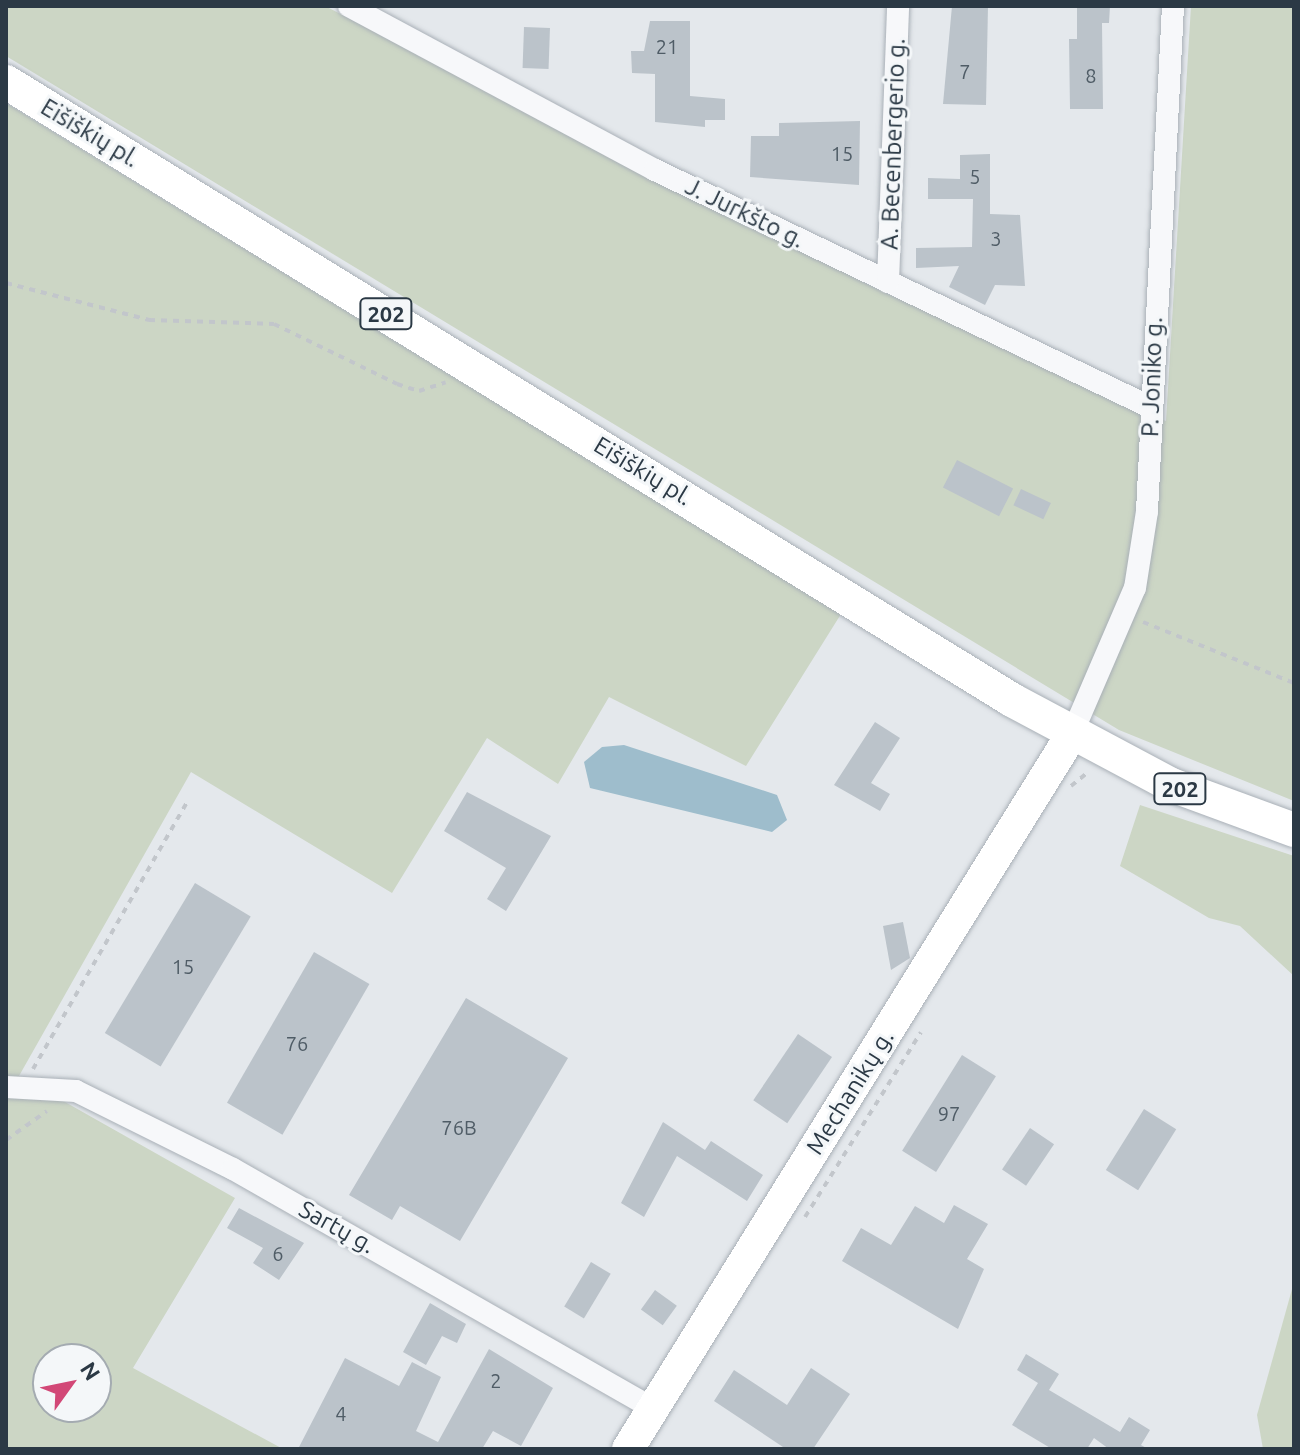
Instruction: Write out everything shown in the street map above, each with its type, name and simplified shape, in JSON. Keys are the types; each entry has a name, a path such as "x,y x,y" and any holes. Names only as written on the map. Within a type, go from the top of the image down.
{"main road":[{"name":"Eišiškių pl.","path":"6,82 1072,734 1182,790 1294,830"},
{"name":"Mechanikų g.","path":"628,1449 1072,734"}],"street":[{"name":"J. Jurkšto g.","path":"349,6 655,170 1148,406"},
{"name":"A. Becenbergerio g.","path":"888,282 898,6"},
{"name":"P. Joniko g.","path":"1072,734 1126,615 1147,511 1148,406 1173,6"},
{"name":"Sartų g.","path":"15,1086 76,1091 247,1177 652,1408"}],"path":[{"path":"6,283 149,320 274,324 419,391 444,384 466,363"},
{"path":"1126,615 1294,683"},
{"path":"15,1086 187,802"},
{"path":"6,1140 76,1091"}],"green space":[{"path":"6,6 325,6 879,290 1166,421 1191,6 1294,6 1294,801 1119,730 6,56"},
{"path":"6,103 841,614 746,766 609,697 558,784 487,738 392,893 191,772 19,1076 235,1198 133,1368 283,1449 6,1449"},
{"path":"1140,805 1294,856 1294,976 1240,926 1209,918 1120,866"},
{"path":"1294,1282 1294,1449 1263,1449 1257,1415"}],"water":[{"path":"624,745 777,795 787,820 772,832 590,788 584,762 602,747"}],"building":[{"path":"952,6 988,6 986,105 943,104"},
{"path":"1077,6 1110,6 1109,23 1102,23 1103,109 1070,109 1069,39 1077,39"},
{"path":"650,21 690,21 690,96 725,99 725,120 705,120 705,127 655,122 655,74 632,73 631,51 644,51"},
{"path":"524,27 550,28 549,69 523,68"},
{"path":"860,121 859,185 750,177 751,136 779,136 779,123"},
{"path":"990,154 990,214 1020,215 1025,286 995,285 985,305 949,287 959,266 916,268 916,248 972,247 973,199 928,199 928,178 960,179 960,155"},
{"path":"957,460 1013,489 999,516 943,488"},
{"path":"1021,489 1051,503 1043,519 1013,505"},
{"path":"875,722 900,738 871,783 890,794 880,811 834,785"},
{"path":"467,792 551,836 506,911 487,899 506,868 444,831"},
{"path":"195,883 251,916 161,1066 105,1033"},
{"path":"903,922 910,958 891,970 883,926"},
{"path":"314,952 369,984 282,1135 227,1103"},
{"path":"466,998 568,1058 460,1241 400,1206 392,1220 349,1195"},
{"path":"798,1034 832,1057 787,1123 753,1100"},
{"path":"962,1055 996,1076 936,1172 902,1151"},
{"path":"1144,1109 1176,1129 1138,1190 1106,1170"},
{"path":"663,1122 705,1150 711,1141 763,1175 747,1201 677,1156 644,1217 621,1203"},
{"path":"1030,1128 1054,1144 1026,1186 1002,1169"},
{"path":"954,1205 988,1224 967,1259 984,1269 958,1329 842,1261 861,1228 891,1245 915,1206 944,1223"},
{"path":"239,1208 304,1243 279,1280 253,1263 263,1248 227,1228"},
{"path":"591,1262 611,1274 584,1318 564,1307"},
{"path":"655,1290 677,1306 663,1325 641,1309"},
{"path":"430,1303 466,1324 457,1343 442,1336 426,1365 403,1352"},
{"path":"489,1349 553,1388 521,1446 493,1431 482,1449 298,1449 345,1358 399,1386 412,1362 441,1377 416,1431 438,1442"},
{"path":"1026,1354 1059,1374 1049,1390 1120,1432 1129,1417 1150,1430 1141,1445 1148,1449 1109,1449 1094,1438 1087,1449 1052,1449 1012,1425 1038,1383 1017,1370"},
{"path":"811,1368 850,1394 813,1449 786,1449 714,1401 734,1370 787,1405"}]}
